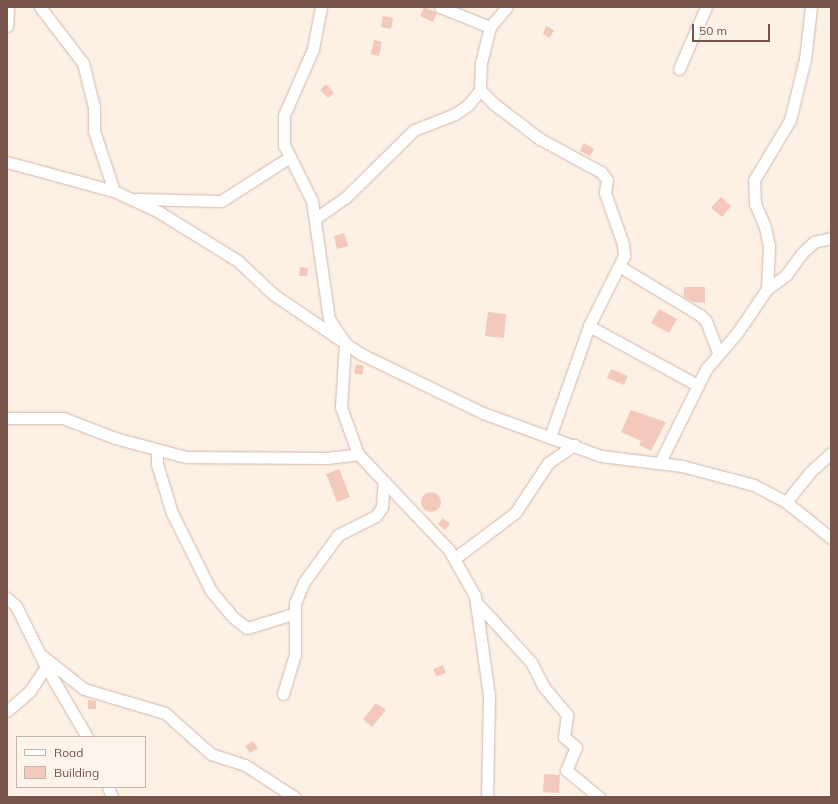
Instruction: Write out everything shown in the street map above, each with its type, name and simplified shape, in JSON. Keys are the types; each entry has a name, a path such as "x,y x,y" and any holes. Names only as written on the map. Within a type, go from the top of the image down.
{"street":[{"path":"7,26 8,7"},
{"path":"40,7 83,63 94,107 94,131 114,191"},
{"path":"320,7 313,49 284,115 283,139 290,157 312,201 316,218 329,319 345,343 341,407 358,454 455,558 476,602 531,662 543,686 567,715 564,738 576,747 566,770 599,797"},
{"path":"440,7 490,27"},
{"path":"316,218 344,198 414,130 455,114 480,90 481,63 490,27 507,7"},
{"path":"679,69 706,7"},
{"path":"767,289 769,246 765,227 755,204 754,180 790,120 805,60 811,7"},
{"path":"480,90 494,104 540,139 601,172 607,180 605,193 623,244 624,256 589,326 550,437"},
{"path":"134,199 221,201 290,157"},
{"path":"7,162 114,191 134,199 238,261 273,294 345,343 387,368 483,413 601,456 660,462 743,481 786,502 831,538"},
{"path":"660,462 697,385 718,353 737,333 767,289 786,275 801,254 814,242 831,238"},
{"path":"619,266 700,315 706,321 718,353"},
{"path":"589,326 697,385"},
{"path":"7,418 63,418 157,450 186,457 239,459 327,458 358,454"},
{"path":"455,558 515,512 548,463 574,445"},
{"path":"157,450 157,464 172,513 211,591 234,618 248,628 293,614"},
{"path":"786,502 810,472 831,453"},
{"path":"283,694 295,654 293,614 304,582 338,535 376,516 382,507 384,481"},
{"path":"7,598 16,606 46,667 86,736"},
{"path":"476,602 489,695 487,797"},
{"path":"40,654 84,690 165,712 211,754 245,765 294,797"},
{"path":"7,711 30,691 46,667"}],"building":[{"path":"424,7 437,13 433,22 420,16"},
{"path":"383,16 393,18 391,29 381,27"},
{"path":"546,26 554,30 550,38 543,34"},
{"path":"374,40 382,42 379,56 371,54"},
{"path":"326,84 334,93 328,98 320,90"},
{"path":"584,143 594,149 590,156 580,151"},
{"path":"721,197 731,206 722,217 711,208"},
{"path":"344,233 348,246 337,249 334,236"},
{"path":"300,267 308,268 307,276 299,276"},
{"path":"684,287 705,287 705,303 693,302 684,297"},
{"path":"659,309 677,319 669,333 651,323"},
{"path":"488,312 506,314 504,338 485,336"},
{"path":"356,364 364,366 362,375 354,373"},
{"path":"611,369 628,376 624,385 607,378"},
{"path":"631,410 666,422 651,451 639,445 641,441 621,432"},
{"path":"339,469 350,497 337,502 326,474"},
{"path":"431,492 438,495 441,502 438,509 431,512 424,509 421,502 424,495"},
{"path":"443,518 450,524 445,530 438,524"},
{"path":"443,665 446,673 436,676 433,669"},
{"path":"88,700 96,701 96,709 88,709"},
{"path":"376,703 386,710 372,727 363,719"},
{"path":"253,741 258,748 250,753 245,746"},
{"path":"544,774 560,775 559,793 543,792"}]}
